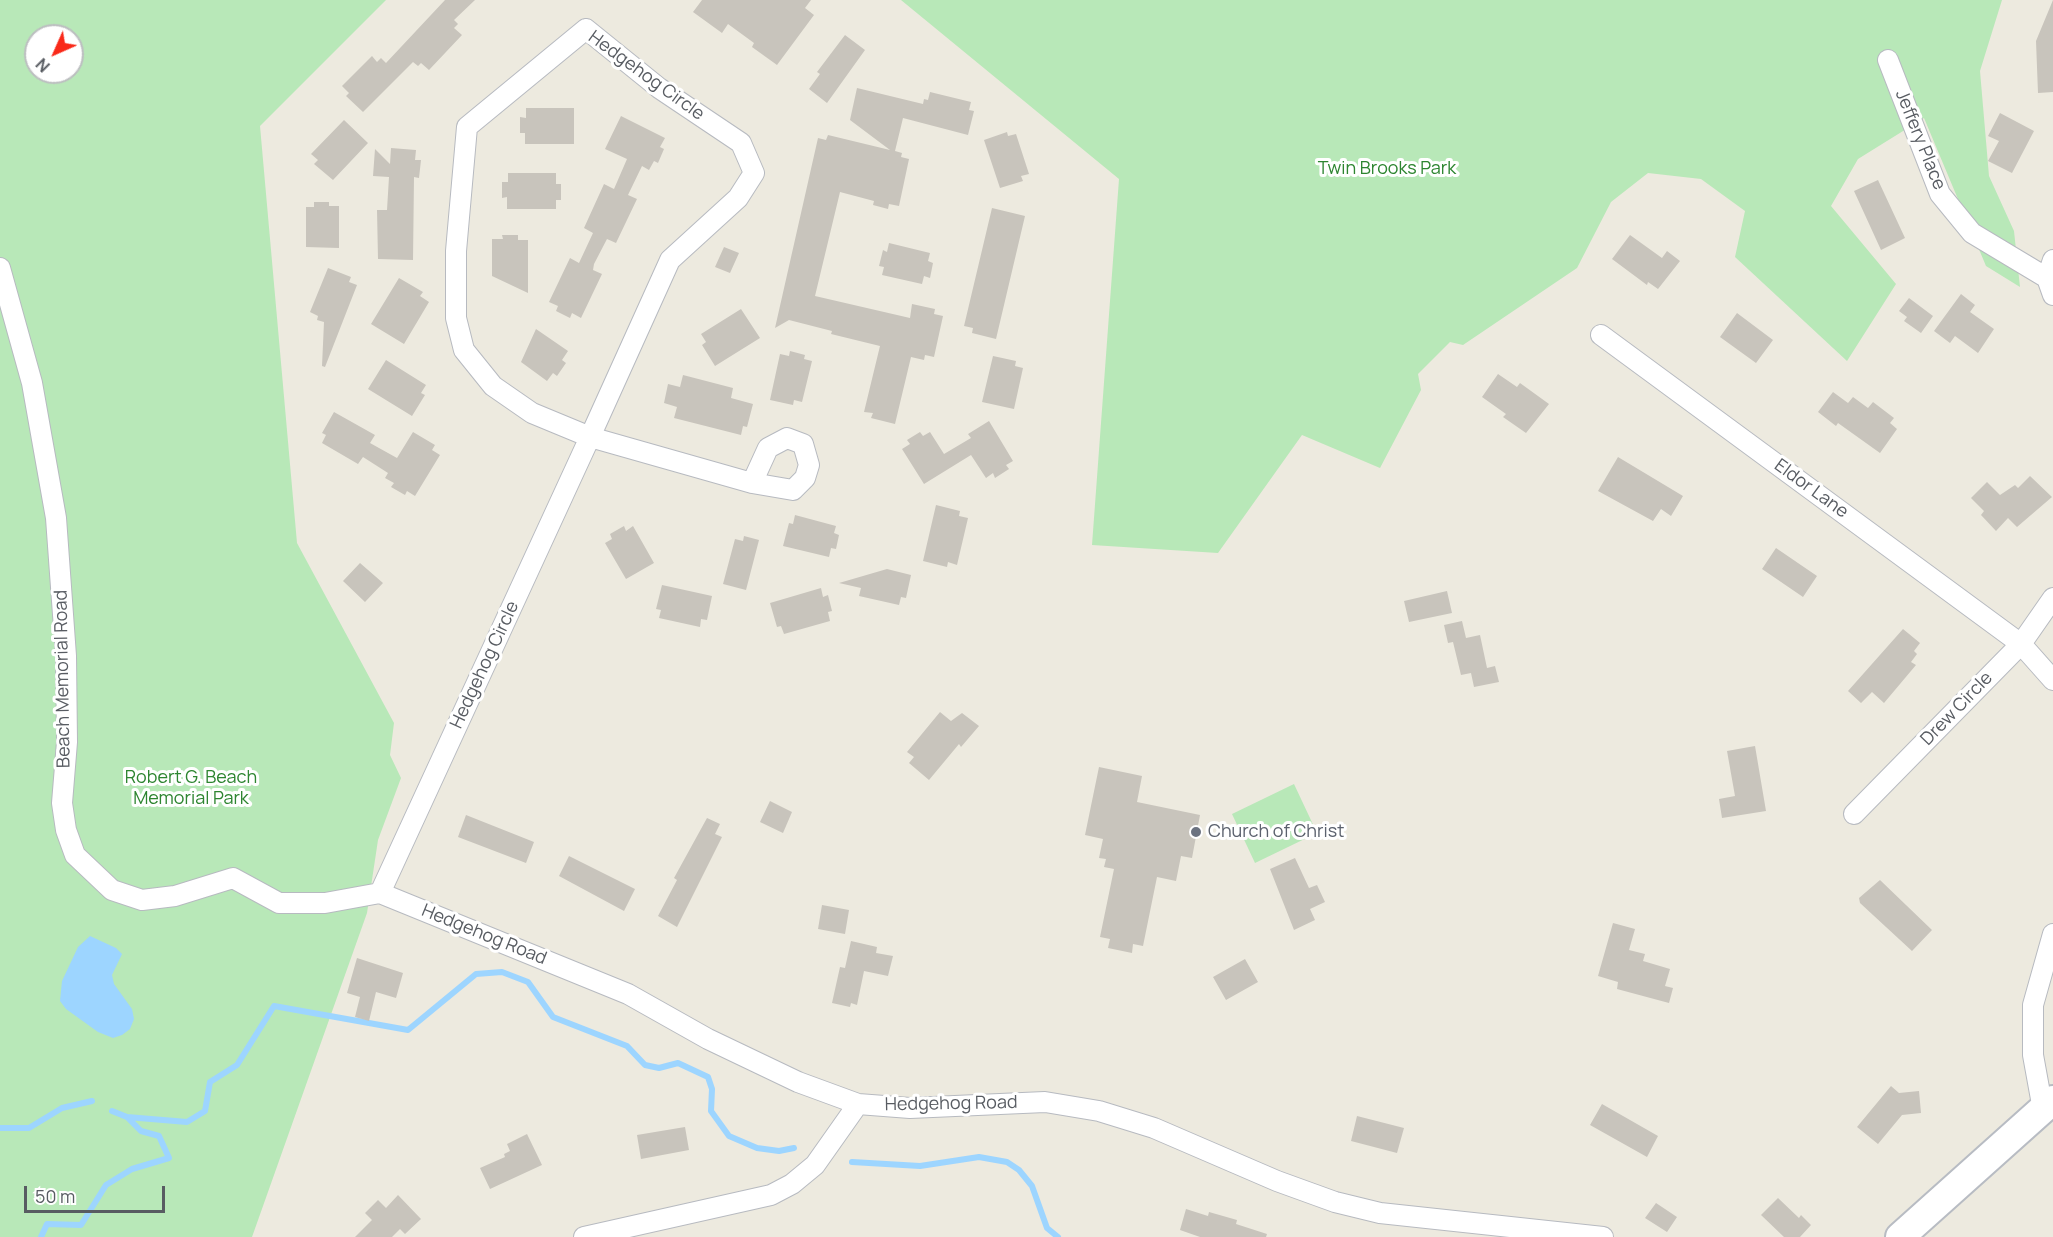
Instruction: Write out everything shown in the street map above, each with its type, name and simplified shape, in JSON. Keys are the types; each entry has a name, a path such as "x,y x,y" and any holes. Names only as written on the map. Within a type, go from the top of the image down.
{"main road":[{"path":"1900,1237 2048,1105"}],"street":[{"name":"Hedgehog Circle","path":"380,893 590,437 670,260 738,198 754,173 741,143 659,88 586,29 467,127 456,251 456,318 464,350 493,386 532,413 590,437 753,483"},
{"name":"Jeffery Place","path":"1888,60 1940,194 1972,233 2051,278"},
{"name":"Beach Memorial Road","path":"0,268 32,383 56,518 66,677 67,742 62,803 66,830 75,855 112,890 142,900 175,896 233,878 279,903 325,903 380,893"},
{"name":"Eldor Lane","path":"1601,335 2021,644 2053,680"},
{"name":"Drew Circle","path":"1854,814 2021,644 2053,598"},
{"name":"Hedgehog Road","path":"380,893 628,994 708,1039 789,1078 858,1104 910,1108 1045,1102 1099,1111 1154,1128 1277,1181 1335,1202 1380,1213 1603,1237"},
{"path":"2048,1105 2033,1055 2033,1005 2053,934"},
{"path":"584,1237 771,1195 792,1184 815,1166 858,1104"}],"green space":[{"name":"Robert G. Beach Memorial Park","path":"0,0 386,0 260,126 297,543 394,723 390,755 401,778 378,840 367,913 252,1237 0,1237"},
{"name":"Twin Brooks Park","path":"901,0 2002,0 1980,71 1989,176 2014,231 2020,287 1986,266 1924,118 1858,159 1831,206 1896,284 1847,361 1735,257 1745,211 1701,179 1648,173 1611,202 1577,268 1463,345 1450,342 1418,374 1421,390 1380,468 1302,435 1218,553 1092,545 1119,179"},
{"path":"1294,784 1317,833 1255,863 1232,814"}],"water":[{"path":"90,936 116,948 122,954 112,975 114,984 132,1009 134,1019 130,1029 113,1038 98,1032 66,1009 60,1001 62,981 78,947"}],"building":[{"path":"445,0 475,0 454,20 458,24 454,28 462,35 429,70 421,63 418,66 413,62 363,112 346,96 349,93 342,86 372,56 377,62 381,58 386,63"},
{"path":"702,0 811,0 805,8 814,15 777,65 752,47 754,43 728,24 722,33 693,12"},
{"path":"2053,0 2053,92 2038,93 2036,41"},
{"path":"845,35 865,50 827,103 809,89 820,74 817,72"},
{"path":"857,88 923,104 924,99 928,100 930,92 971,102 969,110 974,111 968,135 903,118 895,151 902,153 901,157 909,159 899,206 889,204 888,209 873,205 874,201 840,192 815,296 910,318 912,304 935,309 934,314 943,316 934,357 925,355 924,360 911,357 895,424 871,418 873,413 864,412 880,346 831,334 832,331 789,320 775,328 818,138 826,140 828,135 890,150 850,120"},
{"path":"526,108 574,108 574,144 525,144 525,133 520,133 520,117 526,118"},
{"path":"2000,113 2034,131 2012,173 1988,161 1999,141 1988,136"},
{"path":"621,116 665,138 660,147 664,149 658,163 654,161 649,170 642,166 628,195 637,199 616,243 607,239 594,264 593,270 602,274 581,318 572,313 570,318 556,311 558,306 549,302 570,258 579,263 593,233 584,228 604,184 614,189 627,159 605,149"},
{"path":"344,120 368,143 333,180 314,164 318,160 311,154"},
{"path":"1007,132 1008,136 1016,134 1029,174 1021,176 1023,181 1000,188 984,140"},
{"path":"391,148 416,150 415,160 421,160 419,178 414,177 413,260 378,259 377,210 387,210 389,177 373,176 375,149 390,164"},
{"path":"508,173 556,173 556,184 561,184 561,200 556,200 556,209 507,209 507,197 502,198 502,182 508,182"},
{"path":"1878,180 1905,238 1881,250 1854,191"},
{"path":"314,202 329,202 329,206 339,206 339,248 306,247 306,207 314,207"},
{"path":"992,208 1025,216 996,339 972,333 973,328 964,326"},
{"path":"502,235 518,235 518,240 528,240 528,293 492,276 492,239 503,239"},
{"path":"1630,235 1662,258 1667,251 1680,261 1658,289 1648,282 1647,285 1612,259"},
{"path":"889,243 930,253 928,261 933,263 930,278 924,276 922,284 882,275 884,267 879,266 883,250 887,252"},
{"path":"724,247 739,253 730,273 715,267"},
{"path":"328,268 351,277 349,282 357,285 325,367 322,366 324,322 317,320 318,316 310,312"},
{"path":"399,278 423,292 420,296 429,302 404,344 371,324"},
{"path":"1961,294 1975,305 1970,312 1994,329 1978,353 1955,336 1950,343 1934,331"},
{"path":"1909,298 1933,316 1921,333 1904,321 1907,317 1899,311"},
{"path":"741,309 760,338 715,366 702,345 706,342 701,334"},
{"path":"1737,313 1773,340 1756,363 1720,337"},
{"path":"536,329 568,351 562,360 566,363 557,376 553,373 547,381 521,362"},
{"path":"790,351 805,355 804,359 812,361 802,402 794,400 793,405 770,400 780,354 789,356"},
{"path":"993,356 1016,361 1015,366 1023,368 1014,409 982,402"},
{"path":"386,360 426,385 421,393 425,395 412,416 368,389"},
{"path":"1498,374 1517,387 1520,383 1549,404 1526,433 1503,417 1506,414 1482,397"},
{"path":"683,375 733,388 731,398 753,404 747,427 743,426 741,435 674,418 677,407 664,403 668,384 680,387"},
{"path":"1833,392 1848,403 1853,397 1868,408 1873,402 1894,418 1890,423 1897,429 1880,453 1838,423 1836,426 1818,412"},
{"path":"334,412 375,435 370,443 397,458 413,432 435,445 432,450 440,455 415,496 407,491 405,495 391,487 394,483 385,478 388,473 363,457 358,464 322,443 326,435 322,433"},
{"path":"989,421 1013,461 1006,465 1009,469 995,478 993,473 986,478 971,455 924,484 902,449 910,444 907,440 920,432 923,436 930,432 944,454 971,438 968,434"},
{"path":"1618,457 1683,496 1671,516 1661,509 1653,521 1598,491"},
{"path":"2030,476 2052,497 2017,527 2008,518 1996,531 1981,515 1984,511 1971,498 1987,482 2000,495 2015,485 2018,488"},
{"path":"936,505 960,511 959,516 968,518 957,565 948,562 947,567 923,561"},
{"path":"795,515 836,526 834,533 839,535 836,549 831,548 829,557 783,546 789,523 793,524"},
{"path":"624,526 626,531 633,526 654,563 626,579 605,543 612,539 610,534"},
{"path":"744,536 759,540 746,590 723,584 735,539 743,541"},
{"path":"1776,548 1817,576 1803,597 1762,569"},
{"path":"360,563 383,583 365,602 343,581"},
{"path":"887,569 911,575 906,598 901,597 899,605 859,596 861,588 839,583"},
{"path":"662,585 712,596 707,620 701,619 700,627 659,618 661,610 656,609"},
{"path":"821,588 823,597 828,595 832,611 828,612 830,621 784,634 781,626 777,627 770,603"},
{"path":"1447,591 1452,613 1409,622 1404,601"},
{"path":"1462,621 1466,638 1480,635 1487,668 1495,666 1499,682 1474,687 1471,673 1461,675 1453,642 1448,643 1444,625"},
{"path":"1903,629 1920,643 1914,651 1917,654 1911,662 1916,665 1884,703 1872,692 1861,703 1848,691"},
{"path":"940,712 951,721 962,713 979,726 961,747 959,744 929,780 909,763 914,757 907,752"},
{"path":"1755,746 1766,811 1722,818 1719,799 1735,796 1727,751"},
{"path":"1099,767 1142,776 1137,802 1200,815 1192,858 1181,856 1176,881 1157,877 1143,946 1133,944 1132,953 1108,948 1110,939 1100,937 1114,869 1104,867 1106,859 1099,858 1103,839 1085,835"},
{"path":"770,801 792,812 783,833 760,822"},
{"path":"466,815 534,842 526,863 458,837"},
{"path":"707,818 720,824 715,834 722,837 677,927 658,916 677,880 674,878"},
{"path":"569,856 635,889 624,911 559,876"},
{"path":"1295,858 1309,888 1317,885 1325,902 1310,909 1315,920 1294,930 1270,869"},
{"path":"1880,880 1932,930 1912,951 1860,903 1859,898"},
{"path":"822,905 849,910 845,934 818,929"},
{"path":"1613,923 1635,929 1629,950 1645,954 1643,961 1670,969 1665,986 1673,988 1669,1003 1617,989 1618,982 1598,976"},
{"path":"851,941 877,947 876,953 893,956 888,976 864,971 857,1005 851,1003 850,1007 832,1003 840,967 845,968"},
{"path":"357,958 403,973 396,998 376,992 369,1021 355,1017 360,997 347,993"},
{"path":"1245,959 1258,982 1226,1000 1213,977"},
{"path":"1891,1086 1899,1093 1919,1091 1921,1113 1902,1115 1878,1144 1857,1127"},
{"path":"1602,1104 1658,1136 1647,1157 1590,1125"},
{"path":"1357,1116 1404,1128 1397,1153 1351,1141"},
{"path":"685,1127 689,1150 641,1159 637,1135"},
{"path":"527,1134 542,1165 490,1189 480,1168 505,1157 504,1154 510,1151 507,1144"},
{"path":"398,1195 421,1219 405,1234 400,1229 392,1237 355,1237 372,1220 365,1213 378,1200 386,1208"},
{"path":"1778,1198 1799,1218 1801,1215 1811,1225 1800,1237 1784,1237 1761,1215"},
{"path":"1656,1203 1677,1217 1667,1232 1645,1218"},
{"path":"1186,1209 1208,1216 1209,1212 1237,1220 1236,1224 1267,1234 1266,1237 1200,1237 1180,1230"}],"waterway":[{"path":"41,1237 47,1224 81,1225 106,1185 132,1169 169,1158 159,1136 141,1131 127,1117 187,1122 205,1111 210,1082 237,1065 274,1006 408,1030 476,974 502,972 528,982 553,1017 627,1046 645,1065 659,1068 678,1063 708,1077 712,1089 711,1111 729,1136 757,1148 779,1151 794,1148"},
{"path":"0,1128 29,1128 62,1108 92,1101"},
{"path":"112,1111 127,1117"},
{"path":"852,1162 920,1166 979,1157 1007,1162 1019,1170 1032,1186 1047,1228 1058,1237"}],"place":[{"name":"Church of Christ","path":"1196,832"}]}
